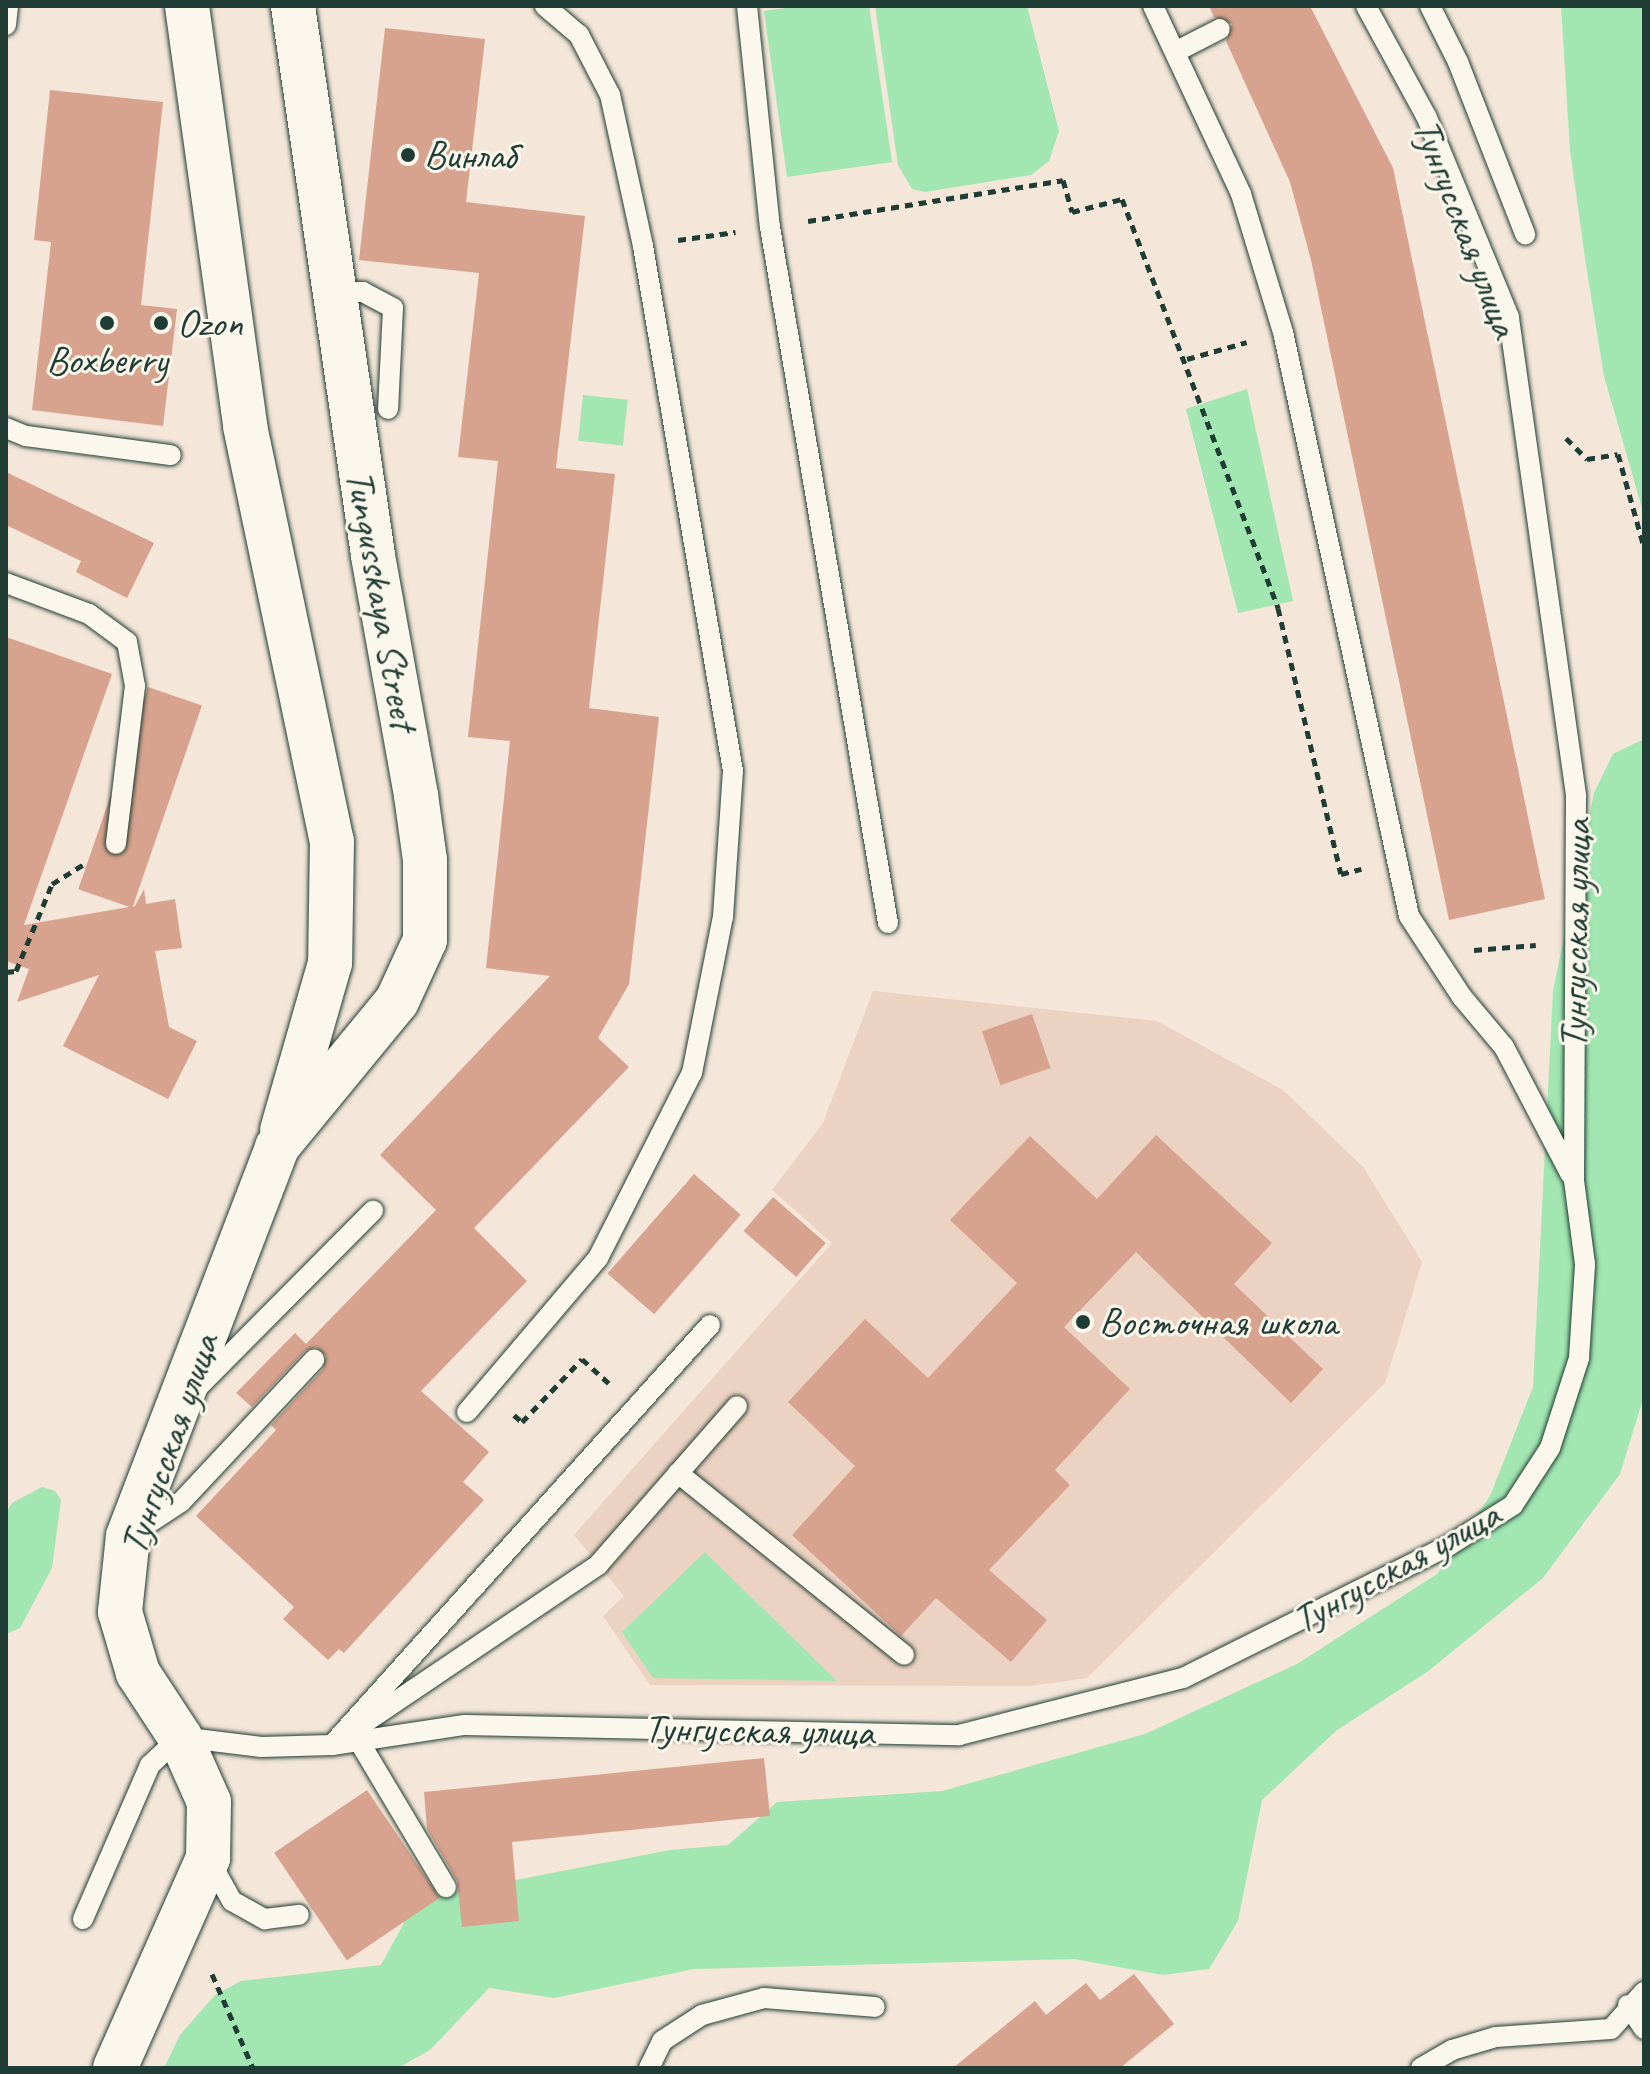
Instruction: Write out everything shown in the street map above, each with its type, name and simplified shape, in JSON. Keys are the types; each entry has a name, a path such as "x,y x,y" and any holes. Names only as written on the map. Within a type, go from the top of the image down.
{"main road":[{"path":"187,6 245,426 332,841 330,963 277,1147"},
{"name":"Tungusskaya Street","path":"277,1147 397,1001 425,940 425,860 416,795 333,292 293,6"},
{"name":"Тунгусская улица","path":"115,2068 208,1858 209,1802 180,1737 138,1673 120,1612 128,1536 277,1147"}],"lane":[{"path":"6,25 8,6"},
{"path":"467,1412 598,1258 692,1073 723,917 733,771 643,246 610,95 579,35 545,6"},
{"path":"747,6 770,227 888,923"},
{"path":"1153,6 1177,51 1241,194 1283,332 1409,916 1504,1047 1574,1180"},
{"name":"Тунгусская улица","path":"180,1737 261,1747 332,1745 465,1725 959,1735 1183,1678 1448,1546 1513,1505 1550,1448 1579,1358 1585,1264 1574,1180 1576,795 1509,317 1426,116 1366,6"},
{"path":"1430,6 1458,62 1525,234"},
{"path":"1177,51 1220,29"},
{"path":"333,292 363,292 393,308 388,409"},
{"path":"6,428 26,436 171,455"},
{"path":"6,583 89,614 127,642 135,686 116,844"},
{"path":"180,1405 373,1211"},
{"path":"332,1745 710,1325"},
{"path":"128,1536 181,1502 314,1360"},
{"path":"332,1745 598,1565 737,1406"},
{"path":"678,1473 904,1655"},
{"path":"83,1919 150,1765 180,1737"},
{"path":"360,1743 446,1887"},
{"path":"208,1858 232,1901 265,1919 299,1915"},
{"path":"649,2068 662,2041 702,2015 764,1998 875,2007"},
{"path":"1636,1999 1644,2029"},
{"path":"1421,2068 1452,2050 1496,2037 1611,2029 1636,1999"}],"path":[{"path":"828,218 1063,180 1072,212 1122,199 1187,359 1278,608 1331,834"},
{"path":"679,240 738,231"},
{"path":"1187,359 1283,332"},
{"path":"1556,428 1587,459 1618,454 1644,547"},
{"path":"6,972 16,971 52,884 116,844"},
{"path":"1433,952 1573,944"},
{"path":"522,1422 582,1359"},
{"path":"209,1966 253,2068"}],"shaded area":[{"name":"Восточная школа","path":"873,991 1157,1021 1283,1090 1364,1168 1422,1262 1385,1383 1087,1678 1030,1686 650,1685 603,1616 624,1596 574,1535 832,1243 772,1190 823,1123"}],"green space":[{"path":"800,6 869,6 892,162 787,177 764,11"},
{"path":"875,6 1027,6 1059,131 1049,161 1031,175 925,192 912,189 898,165"},
{"path":"1561,6 1644,6 1644,515 1604,376 1570,150"},
{"path":"1247,389 1293,601 1238,613 1186,409"},
{"path":"583,395 628,400 623,445 578,441"},
{"path":"1644,739 1644,1396 1620,1474 1543,1578 1427,1672 1337,1730 1262,1800 1238,1921 1209,1969 1163,1975 1074,1959 694,1969 554,1998 489,1988 430,2050 398,2068 164,2068 180,2035 215,1995 241,1981 381,1965 417,1899 670,1850 728,1845 777,1802 942,1791 1145,1734 1297,1664 1437,1574 1490,1496 1533,1387 1553,991 1594,793 1613,754"},
{"path":"42,1487 55,1491 61,1500 52,1568 20,1628 6,1634 6,1513 12,1503"},
{"path":"705,1552 837,1681 653,1678 622,1632"}],"building":[{"path":"1209,6 1310,6 1393,168 1545,899 1449,920 1311,260 1290,182 1226,41 1232,24 1214,17"},
{"path":"385,28 485,39 466,202 585,216 556,468 615,474 589,708 659,717 629,984 598,1038 629,1067 474,1228 527,1281 421,1391 489,1452 463,1482 484,1500 344,1653 339,1649 328,1660 283,1619 294,1607 196,1516 276,1430 271,1425 323,1369 326,1356 316,1347 305,1351 252,1407 236,1393 295,1333 306,1344 436,1210 380,1155 550,976 486,968 510,741 468,737 498,461 458,457 479,273 359,260"},
{"path":"50,90 163,102 141,305 177,309 163,426 32,410 51,242 34,240"},
{"path":"6,472 154,543 127,598 76,572 81,561 6,525"},
{"path":"6,637 112,674 24,925 135,906 144,889 146,904 175,899 182,948 155,951 169,1027 197,1041 168,1099 63,1046 99,975 17,1002 29,969 6,961"},
{"path":"148,687 202,706 132,908 78,889"},
{"path":"1032,1014 1051,1068 1000,1085 982,1031"},
{"path":"1156,1135 1272,1243 1234,1284 1323,1369 1291,1403 1136,1252 1064,1327 1130,1389 1055,1470 1070,1485 989,1570 1047,1620 1011,1662 936,1598 901,1636 792,1535 855,1466 788,1402 865,1319 928,1378 1017,1283 950,1220 1030,1136 1097,1199"},
{"path":"694,1174 741,1215 654,1314 607,1274"},
{"path":"773,1197 826,1243 796,1277 743,1231"},
{"path":"764,1758 770,1816 512,1842 519,1921 462,1927 457,1881 427,1829 424,1792"},
{"path":"367,1790 440,1898 347,1960 274,1853"},
{"path":"1134,1974 1174,2024 1120,2068 953,2068 1035,2001 1046,2015 1086,1983 1100,2000"}],"place":[{"name":"Винлаб","path":"408,155"},
{"name":"Boxberry","path":"107,323"},
{"name":"Ozon","path":"161,323"},
{"name":"Восточная школа","path":"1083,1322"}]}
